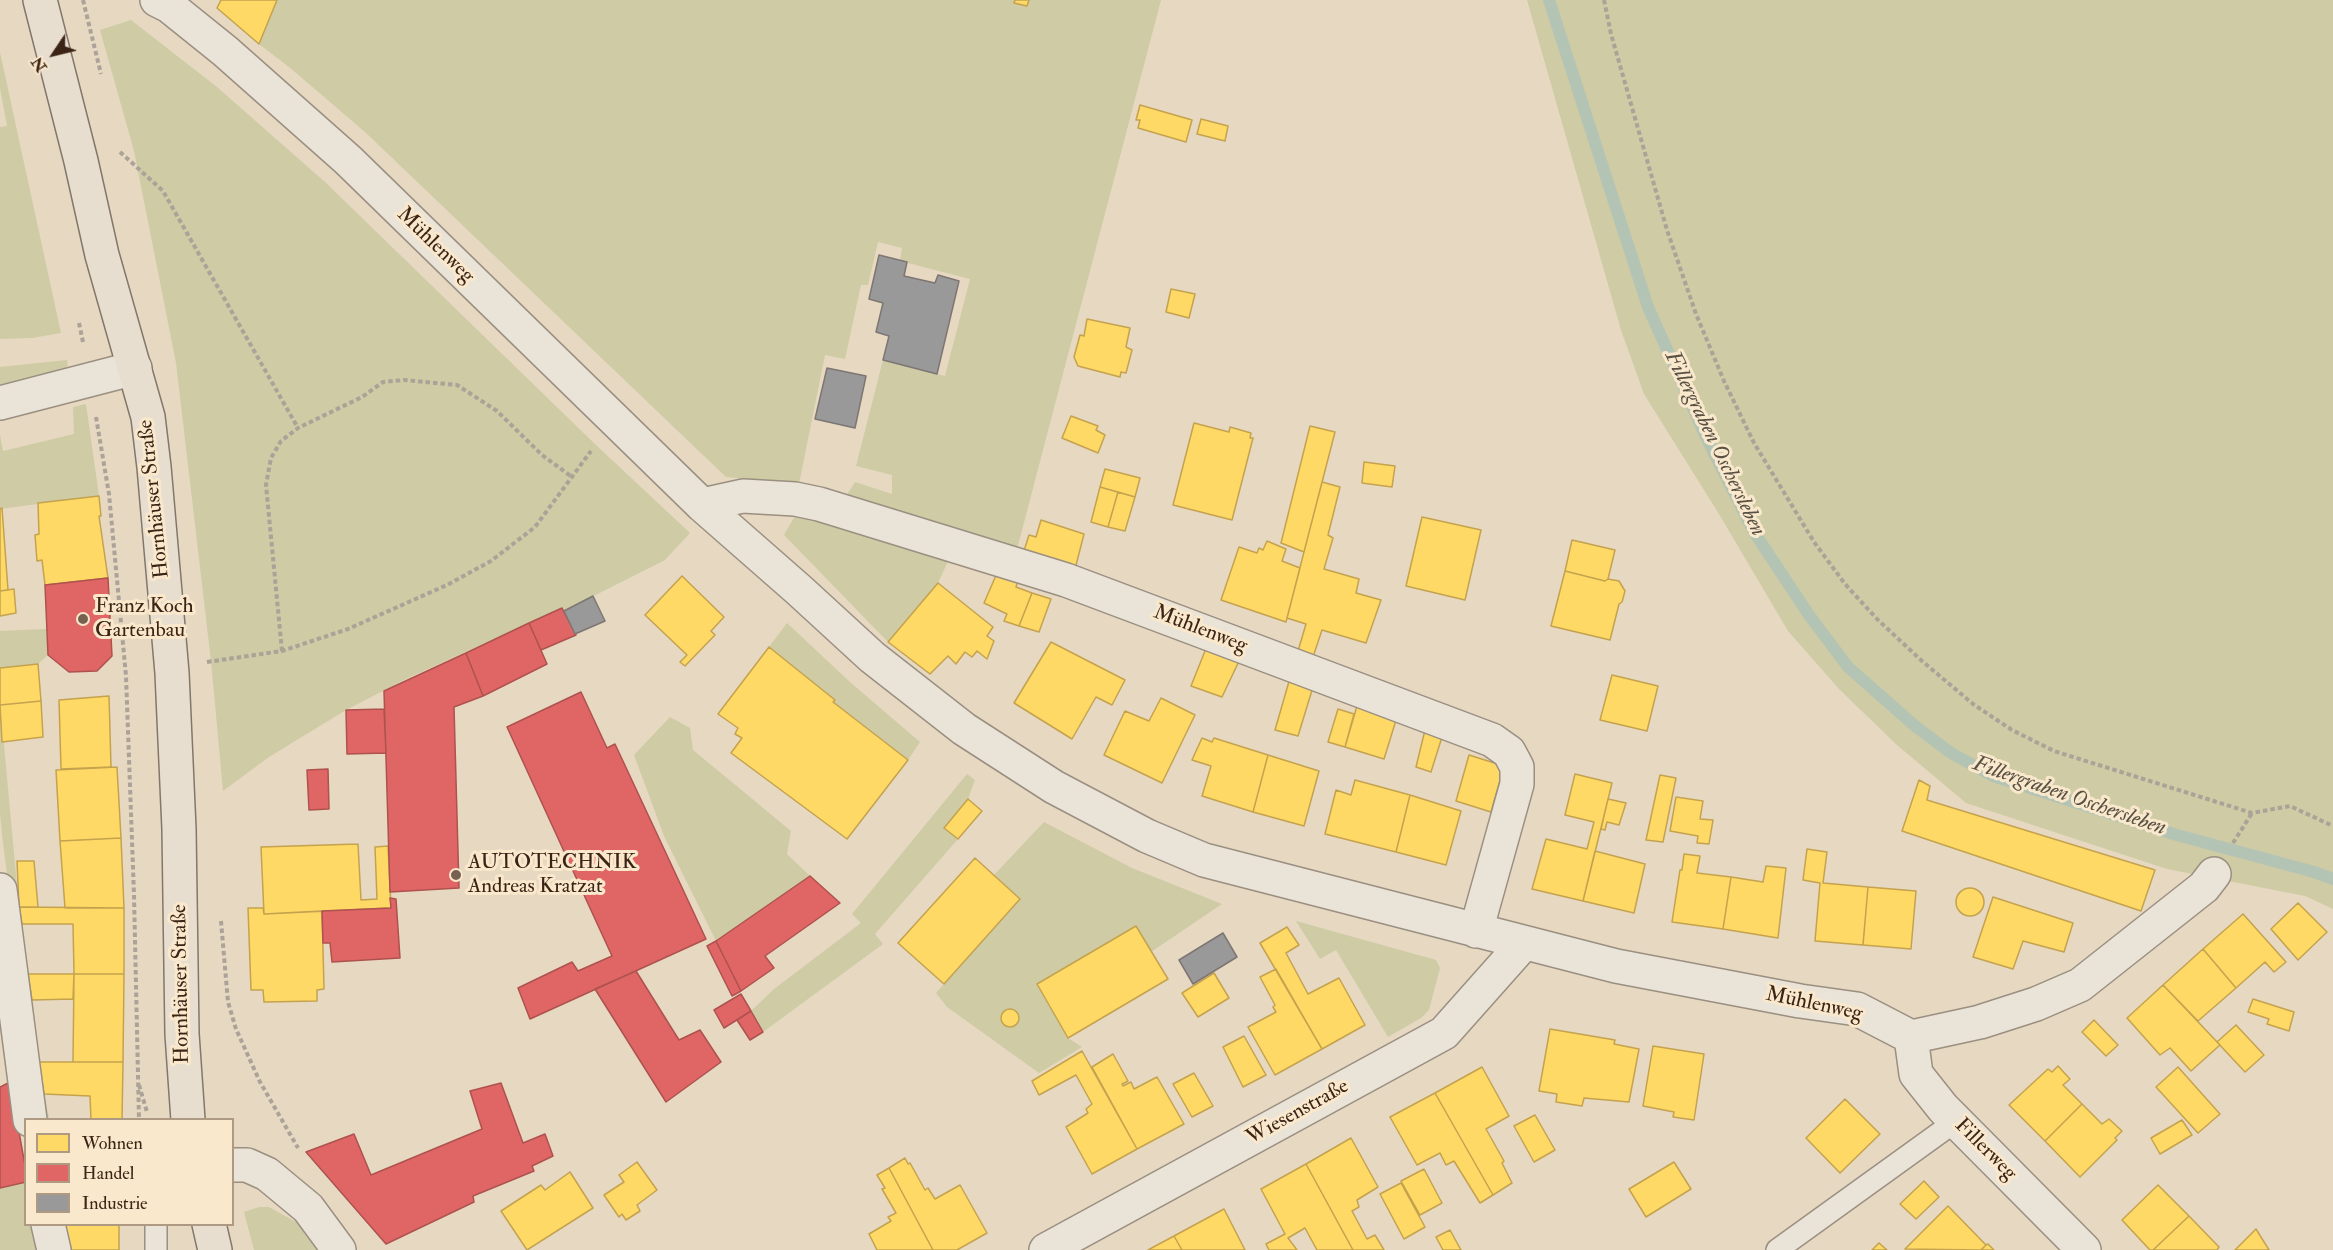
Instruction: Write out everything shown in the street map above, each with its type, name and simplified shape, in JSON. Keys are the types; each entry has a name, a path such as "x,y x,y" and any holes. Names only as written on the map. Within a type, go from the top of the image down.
{"main road":[{"name":"Hornhäuser Straße","path":"40,0 113,300 148,417 172,673 182,1034 188,1118"},
{"path":"209,1226 215,1250"}],"street":[{"name":"Mühlenweg","path":"158,0 169,6 225,51 348,160 702,505 872,657 964,729 1054,787 1147,836 1204,860 1616,966 1800,1001 1857,1009 1911,1037"},
{"path":"0,403 135,368"},
{"name":"Mühlenweg","path":"702,505 743,495 795,499 819,504 1066,580 1492,740 1509,752 1517,767 1517,784 1476,931"},
{"path":"1911,1037 1980,1022 2036,1004 2080,985 2204,887 2214,874"},
{"path":"0,891 30,1118"},
{"name":"Wiesenstraße","path":"1047,1250 1444,1033 1524,943"},
{"name":"Fillerweg","path":"1911,1037 1916,1074 1943,1108 2084,1250"},
{"path":"234,1165 247,1165 267,1174 308,1208 339,1250"},
{"path":"48,1226 54,1250"}],"lane":[{"path":"1777,1250 1956,1121"},
{"path":"156,1226 156,1250"}],"path":[{"path":"83,0 85,10"},
{"path":"1604,0 1611,34 1667,230 1696,314 1724,381 1754,443 1814,542 1845,584 1877,619 1973,704 2012,730 2054,751 2252,813 2290,806 2333,826"},
{"path":"120,153 163,191 298,428"},
{"path":"78,314 109,494 126,676 139,1118"},
{"path":"282,651 266,485 271,458 281,441 298,428 362,397 383,382 404,380 457,385 497,411 542,455 572,477"},
{"path":"204,662 282,651 348,629 447,585 491,561 535,527 596,445 616,423"},
{"path":"2237,838 2252,813"},
{"path":"137,1079 150,1118"}],"shaded area":[{"path":"277,0 1161,0 1016,553 843,501 855,482 892,494 892,475 856,466 883,360 945,376 970,279 900,261 902,248 878,242 868,285 861,285 845,359 825,355 799,484 726,477 365,132 259,44"},
{"path":"1527,0 2333,0 2333,909 2305,896 2167,869 1966,803 1897,745 1839,689 1788,631 1644,394 1621,330"},
{"path":"131,20 217,87 325,182 690,533 665,560 564,611 562,608 408,678 346,710 269,757 223,791 211,661 176,363 134,151 100,30"},
{"path":"0,52 61,333 32,338 0,339 0,127 7,126 0,88"},
{"path":"67,360 68,370 0,388 0,367"},
{"path":"86,404 99,496 0,509 0,435 3,451 74,434 73,407"},
{"path":"796,514 949,559 938,583 888,642 784,535"},
{"path":"787,623 850,682 920,742 908,760 833,702 835,700 769,647"},
{"path":"47,629 48,655 38,664 0,668 0,631"},
{"path":"0,702 19,907 39,1062 49,1118 39,1118 0,814"},
{"path":"670,717 690,728 693,750 791,831 787,854 810,876 716,941 664,836 634,755"},
{"path":"967,774 975,780 968,799 944,828 958,839 875,934 883,944 763,1032 751,1011 774,989 861,923 852,914"},
{"path":"1044,822 1132,868 1222,904 1151,952 1136,926 1037,984 1068,1038 1082,1047 1039,1073 947,1007 936,993 1020,899 994,875"},
{"path":"1296,921 1436,960 1440,968 1429,1010 1421,1018 1388,1037 1336,950 1320,959"},
{"path":"24,1182 24,1226 34,1226 41,1250 0,1250 0,1188"},
{"path":"259,1207 269,1207 296,1222 318,1250 254,1250 244,1212"}],"building: Wohnen":[{"path":"221,0 277,0 259,44 217,8"},
{"path":"1015,0 1029,0 1027,6 1014,3"},
{"path":"1140,105 1192,120 1186,142 1138,128 1140,120 1136,120"},
{"path":"1201,119 1228,126 1225,141 1197,134"},
{"path":"1171,289 1195,294 1189,318 1166,312"},
{"path":"1087,319 1130,328 1126,347 1132,350 1126,373 1121,372 1120,377 1078,366 1074,357 1080,335 1084,336"},
{"path":"1071,416 1098,426 1096,430 1105,435 1098,453 1062,438"},
{"path":"1194,423 1229,432 1230,427 1251,433 1250,438 1253,438 1232,520 1173,505"},
{"path":"1310,426 1335,432 1304,552 1281,543"},
{"path":"1364,462 1395,466 1392,487 1362,483"},
{"path":"1105,469 1140,478 1135,497 1100,487"},
{"path":"1322,482 1340,487 1328,535 1333,538 1324,569 1359,579 1356,593 1381,600 1366,643 1322,630 1313,657 1298,651 1306,624 1287,618"},
{"path":"1100,487 1118,492 1108,527 1091,522"},
{"path":"1118,492 1135,497 1125,531 1108,527"},
{"path":"99,496 101,516 99,516 108,578 45,585 42,560 37,561 35,535 39,534 38,503"},
{"path":"2,508 8,590 0,591 0,509"},
{"path":"1422,517 1481,530 1465,600 1406,586"},
{"path":"1041,520 1084,534 1074,573 1022,557 1029,535 1036,537"},
{"path":"1572,540 1615,550 1608,579 1605,581 1565,571"},
{"path":"1267,541 1286,549 1282,561 1300,568 1286,622 1221,600 1239,547 1257,553 1259,548 1263,550"},
{"path":"1565,571 1605,581 1608,579 1619,581 1625,591 1622,602 1619,604 1610,640 1551,626"},
{"path":"997,573 1018,580 1016,587 1032,593 1019,626 1004,621 1007,614 984,603"},
{"path":"682,576 724,617 711,631 715,635 685,666 680,662 687,655 645,615"},
{"path":"938,583 993,627 987,636 994,641 987,659 977,651 972,657 965,652 956,664 948,656 930,674 888,642"},
{"path":"14,589 16,613 0,616 0,591"},
{"path":"1032,593 1051,599 1039,632 1019,626"},
{"path":"1051,642 1125,680 1112,705 1096,697 1072,739 1014,703"},
{"path":"1207,646 1240,659 1222,697 1191,686"},
{"path":"769,647 835,700 833,702 908,760 847,839 731,753 742,738 735,734 738,728 718,714"},
{"path":"38,664 41,701 0,705 0,668"},
{"path":"1612,675 1658,686 1647,731 1600,720"},
{"path":"1290,678 1313,687 1298,736 1275,730"},
{"path":"109,696 111,767 61,769 59,700"},
{"path":"1161,698 1195,715 1162,783 1104,755 1125,711 1149,721"},
{"path":"41,701 43,737 2,742 0,705"},
{"path":"1357,706 1397,717 1384,759 1345,747"},
{"path":"1338,709 1354,714 1345,747 1328,742"},
{"path":"1425,730 1442,737 1431,772 1416,767"},
{"path":"1202,738 1212,742 1214,738 1268,755 1253,812 1202,796 1211,766 1192,760"},
{"path":"1268,755 1319,771 1304,826 1253,812"},
{"path":"1469,755 1504,766 1491,812 1456,801"},
{"path":"117,767 121,838 60,841 56,770"},
{"path":"1575,774 1612,783 1583,901 1532,889 1546,839 1587,849 1594,822 1565,815"},
{"path":"1660,775 1676,778 1663,842 1646,840"},
{"path":"1355,780 1410,795 1396,852 1325,834 1336,790 1351,795"},
{"path":"1919,780 1930,786 1927,800 2155,870 2141,911 1902,831"},
{"path":"1410,795 1461,811 1446,865 1396,852"},
{"path":"1676,797 1703,801 1700,819 1713,820 1709,844 1697,843 1698,836 1670,831"},
{"path":"968,799 982,811 958,839 944,828"},
{"path":"1608,799 1626,803 1619,825 1607,822 1605,830 1601,829"},
{"path":"121,838 124,908 65,908 60,841"},
{"path":"358,844 361,900 377,899 375,847 388,846 391,908 264,914 261,847"},
{"path":"1807,849 1827,852 1823,883 1868,887 1863,945 1815,941 1820,883 1803,880"},
{"path":"1595,851 1645,864 1634,913 1583,901"},
{"path":"1684,854 1700,856 1697,873 1731,877 1723,929 1672,922"},
{"path":"975,858 1020,899 944,984 898,943"},
{"path":"17,861 34,861 38,907 19,907"},
{"path":"1766,866 1786,868 1778,938 1723,929 1731,877 1763,882"},
{"path":"1868,887 1916,891 1911,949 1863,945"},
{"path":"1970,888 1980,892 1984,902 1980,912 1970,916 1960,912 1956,902 1960,892"},
{"path":"1993,897 2073,923 2064,952 2023,941 2013,969 1973,957"},
{"path":"2298,903 2327,932 2298,960 2271,929"},
{"path":"19,907 124,908 124,974 74,974 73,924 22,924"},
{"path":"248,908 263,908 264,914 322,911 324,989 317,990 317,1001 264,1002 263,990 251,990"},
{"path":"2243,914 2286,962 2274,972 2265,962 2236,988 2203,949"},
{"path":"1136,926 1168,979 1068,1038 1037,984"},
{"path":"1287,927 1299,945 1286,953 1308,994 1339,978 1365,1025 1322,1049 1260,943"},
{"path":"2203,949 2236,988 2198,1021 2163,985"},
{"path":"1276,969 1322,1049 1275,1075 1248,1027 1276,1012 1273,1007 1275,1005 1260,977"},
{"path":"1214,973 1229,998 1198,1017 1182,993"},
{"path":"28,974 74,974 73,999 32,1000"},
{"path":"74,974 124,974 123,1062 73,1062"},
{"path":"2163,985 2220,1045 2191,1071 2170,1048 2160,1055 2127,1018"},
{"path":"2253,999 2294,1012 2289,1031 2267,1024 2269,1019 2248,1012"},
{"path":"1010,1009 1016,1012 1019,1018 1016,1024 1010,1027 1004,1024 1001,1018 1004,1012"},
{"path":"2094,1020 2118,1045 2106,1056 2082,1032"},
{"path":"2236,1025 2264,1055 2245,1072 2217,1042"},
{"path":"1550,1029 1615,1040 1614,1044 1639,1049 1629,1102 1584,1098 1582,1106 1556,1102 1557,1094 1539,1091"},
{"path":"1244,1036 1266,1075 1243,1087 1223,1047"},
{"path":"1653,1046 1704,1054 1694,1120 1673,1117 1674,1112 1643,1106"},
{"path":"1082,1051 1137,1149 1092,1174 1066,1127 1088,1113 1086,1109 1092,1104 1076,1075 1039,1095 1032,1081"},
{"path":"1113,1054 1128,1081 1122,1084 1123,1086 1131,1082 1134,1089 1157,1077 1184,1124 1137,1149 1092,1067"},
{"path":"39,1062 123,1062 122,1118 91,1118 90,1096 44,1094"},
{"path":"2058,1066 2070,1079 2063,1085 2082,1104 2045,1141 2009,1105 2048,1069 2052,1072"},
{"path":"1482,1067 1509,1116 1486,1129 1504,1161 1502,1163 1512,1183 1493,1195 1435,1093"},
{"path":"2178,1067 2220,1114 2198,1133 2156,1087"},
{"path":"1194,1073 1213,1106 1192,1117 1173,1084"},
{"path":"1435,1093 1493,1195 1480,1203 1454,1161 1446,1165 1440,1153 1417,1165 1390,1117"},
{"path":"1845,1099 1880,1134 1840,1173 1806,1138"},
{"path":"2082,1104 2102,1124 2109,1119 2122,1131 2115,1138 2117,1140 2080,1177 2045,1141"},
{"path":"1535,1115 1555,1150 1534,1162 1514,1126"},
{"path":"2182,1120 2192,1135 2160,1154 2151,1138"},
{"path":"1351,1138 1378,1187 1357,1200 1359,1207 1352,1211 1367,1239 1375,1235 1384,1250 1353,1250 1306,1164"},
{"path":"905,1158 925,1190 928,1188 935,1199 960,1185 987,1233 957,1250 933,1250 889,1168"},
{"path":"637,1162 657,1190 637,1205 640,1211 626,1220 622,1214 619,1217 604,1195 624,1182 619,1175"},
{"path":"1674,1162 1691,1189 1646,1217 1629,1189"},
{"path":"1306,1164 1353,1250 1317,1250 1305,1228 1288,1238 1297,1250 1269,1250 1266,1244 1285,1234 1261,1189"},
{"path":"889,1168 933,1250 877,1250 869,1234 891,1221 888,1217 896,1213 877,1175"},
{"path":"1424,1169 1442,1203 1420,1215 1401,1181"},
{"path":"570,1172 593,1208 527,1250 501,1211 541,1185 545,1190"},
{"path":"1924,1181 1939,1197 1916,1219 1900,1204"},
{"path":"1401,1183 1425,1227 1404,1239 1380,1194"},
{"path":"2158,1185 2189,1216 2153,1250 2150,1250 2122,1220"},
{"path":"1948,1206 1986,1245 1981,1250 1905,1249"},
{"path":"1224,1209 1245,1250 1182,1250 1174,1236"},
{"path":"2189,1216 2219,1247 2217,1250 2153,1250"},
{"path":"65,1226 119,1226 119,1250 71,1250"},
{"path":"2256,1229 2269,1250 2235,1250"},
{"path":"1450,1230 1461,1250 1443,1250 1436,1237"},
{"path":"1174,1236 1182,1250 1148,1250"},
{"path":"1879,1243 1887,1250 1872,1250"},
{"path":"1988,1244 1994,1250 1981,1250 1986,1245"}],"building: Handel":[{"path":"108,578 112,656 97,671 69,672 48,655 45,585"},
{"path":"562,608 576,635 541,650 529,623"},
{"path":"529,623 547,664 483,696 466,653"},
{"path":"466,653 483,696 454,707 459,888 390,892 384,691"},
{"path":"581,692 607,748 615,744 706,939 530,1019 518,988 572,962 578,971 612,956 507,727"},
{"path":"384,709 386,753 347,754 346,710"},
{"path":"328,769 329,809 309,810 307,770"},
{"path":"810,876 840,903 765,956 774,968 741,991 716,941"},
{"path":"390,898 396,899 400,958 332,962 330,943 323,943 322,911 391,908"},
{"path":"716,941 741,991 732,996 707,946"},
{"path":"636,971 679,1040 700,1030 721,1062 666,1102 595,989"},
{"path":"741,994 751,1011 724,1028 714,1010"},
{"path":"751,1011 763,1032 750,1040 737,1020"},
{"path":"10,1082 24,1160 24,1182 0,1188 0,1087"},
{"path":"501,1083 523,1143 545,1134 553,1156 532,1166 534,1171 473,1196 474,1202 386,1244 306,1152 354,1134 371,1175 482,1129 470,1091"}],"building: Industrie":[{"path":"879,255 907,262 904,276 935,283 938,275 959,281 937,374 883,360 889,336 876,332 883,303 869,299"},
{"path":"827,368 866,376 855,428 815,419"},
{"path":"593,596 605,621 575,634 564,611"},
{"path":"1223,933 1237,957 1193,984 1179,960"}],"waterway":[{"name":"Fillergraben Oschersleben","path":"1549,0 1648,307 1706,437 1754,532 1809,615 1848,667 1915,726 1951,753 1993,776 2177,835 2333,879"}],"place":[{"name":"Franz Koch Gartenbau","path":"83,619"},
{"name":"AUTOTECHNIK Andreas Kratzat","path":"456,875"}]}
